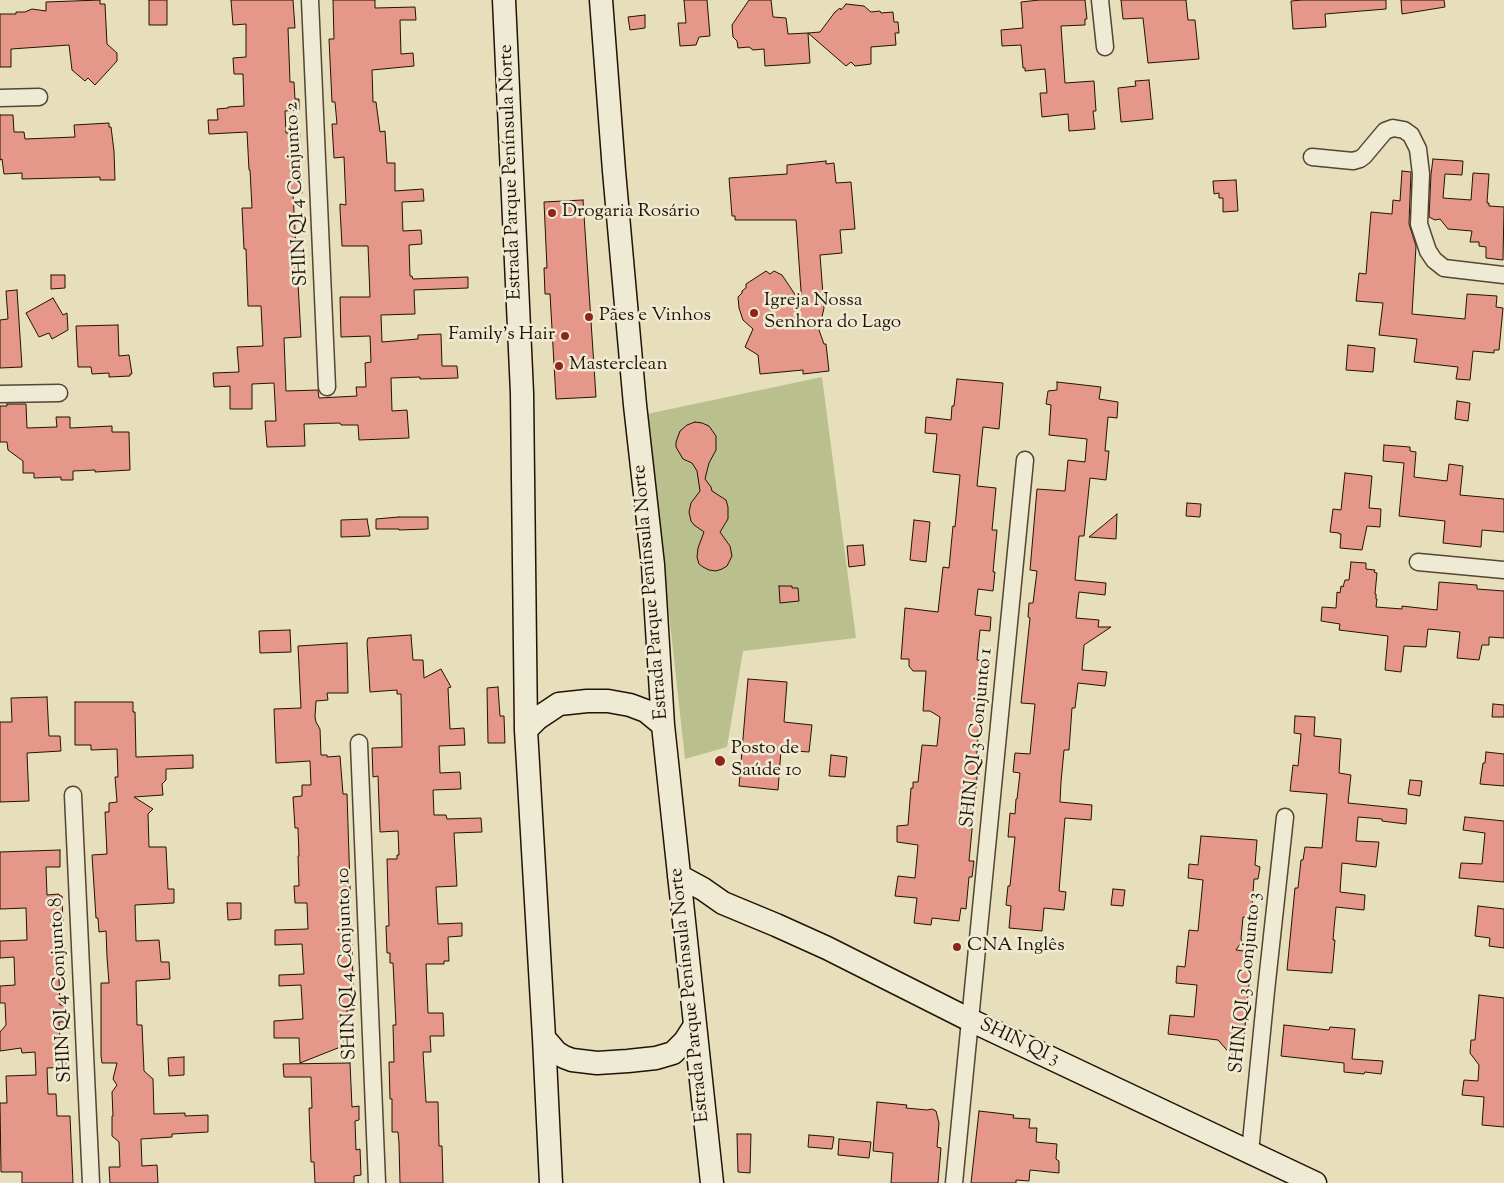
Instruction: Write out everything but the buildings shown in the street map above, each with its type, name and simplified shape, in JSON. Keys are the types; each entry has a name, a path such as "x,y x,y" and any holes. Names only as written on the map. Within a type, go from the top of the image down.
{"main road":[{"name":"Estrada Parque Península Norte","path":"504,0 522,393 526,730 551,1183"},
{"name":"Estrada Parque Península Norte","path":"601,0 635,405 653,565 663,724 712,1183"},
{"path":"526,730 538,718 559,704 587,701 630,704 646,711 663,724"},
{"name":"SHIN QI 3","path":"679,876 703,888 723,903 827,948 970,1020 1315,1183"},
{"path":"683,913 703,906 723,903"},
{"path":"544,1038 556,1052 572,1060 597,1063 628,1061 656,1058 672,1053 679,1048 694,1027"}],"street":[{"name":"SHIN QI 4 Conjunto 2","path":"310,0 327,387"},
{"path":"1100,0 1105,47"},
{"path":"0,98 39,96"},
{"path":"1312,157 1352,161 1360,159 1385,131 1393,128 1404,130 1411,135 1418,149 1421,174 1419,224 1428,252 1444,268 1504,275"},
{"path":"0,394 59,393"},
{"name":"SHIN QI 3 Conjunto 1","path":"954,1183 1025,460"},
{"path":"1418,562 1504,570"},
{"name":"SHIN QI 4 Conjunto 10","path":"359,743 377,1183"},
{"name":"SHIN QI 4 Conjunto 8","path":"73,795 91,1183"},
{"name":"SHIN QI 3 Conjunto 3","path":"1250,1152 1284,818"}],"green space":[{"path":"822,377 856,638 743,651 727,747 685,759 647,414"}],"place":[{"name":"Drogaria Rosário","path":"552,213"},
{"name":"Igreja Nossa Senhora do Lago","path":"754,313"},
{"name":"Pães e Vinhos","path":"589,317"},
{"name":"Family's Hair","path":"565,336"},
{"name":"Masterclean","path":"559,366"},
{"name":"Posto de Saúde 10","path":"720,761"},
{"name":"CNA Inglês","path":"957,947"}]}
